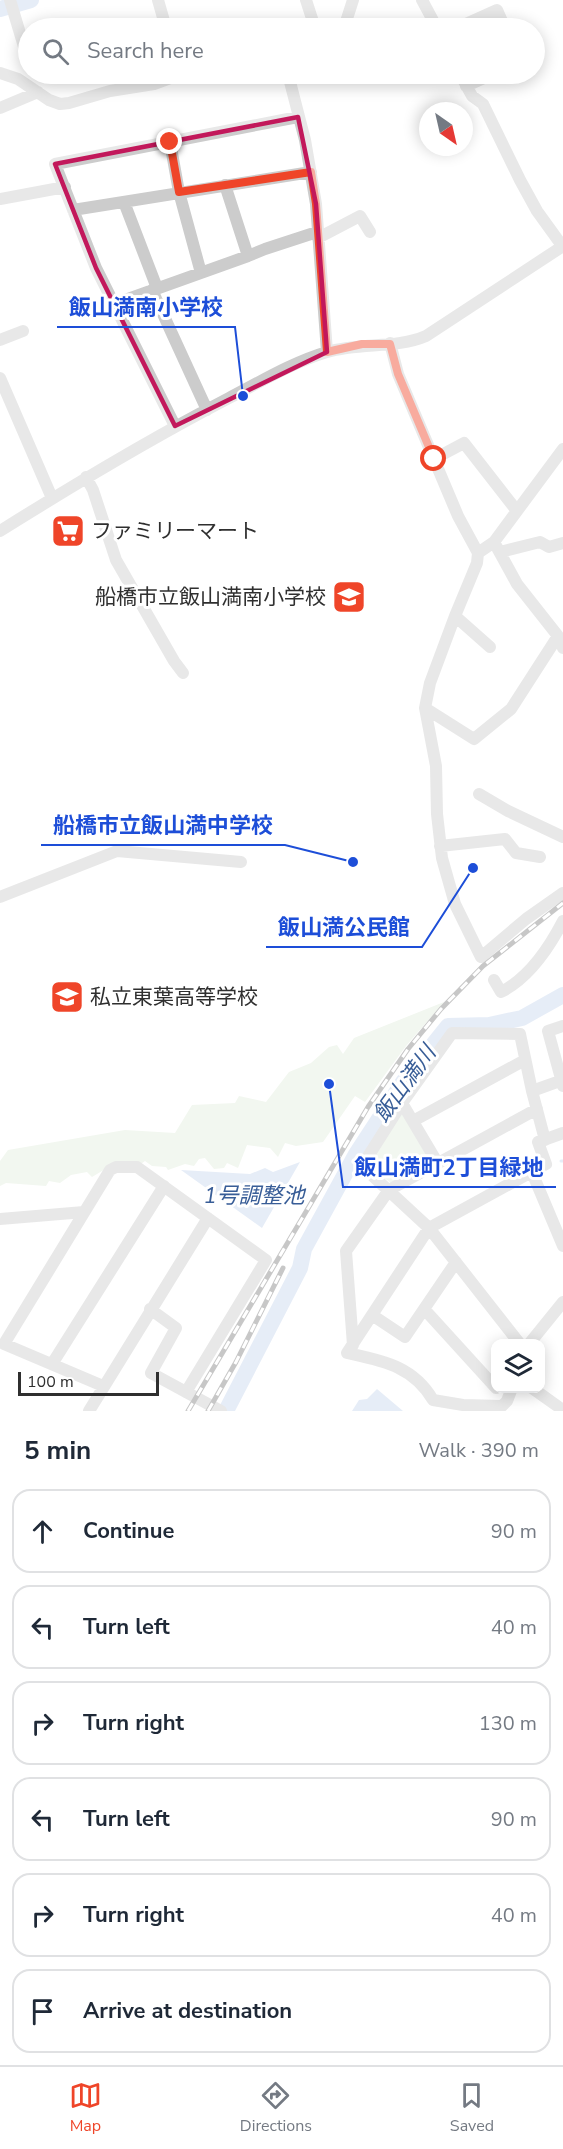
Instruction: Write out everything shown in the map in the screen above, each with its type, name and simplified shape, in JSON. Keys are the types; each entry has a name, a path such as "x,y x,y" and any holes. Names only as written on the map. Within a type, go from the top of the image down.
{"street":[{"path":"158,0 163,18"},
{"path":"306,0 312,18"},
{"path":"347,18 353,0"},
{"path":"422,0 432,18"},
{"path":"12,6 18,26"},
{"path":"479,18 496,10 500,18"},
{"path":"0,74 18,79"},
{"path":"26,84 49,100 60,104 111,91 154,84"},
{"path":"34,84 35,90"},
{"path":"290,84 311,172 327,352"},
{"path":"0,531 86,477 175,426 293,365 327,352 362,344 412,342 426,336 562,246 537,211 483,104 472,96 466,86 470,84"},
{"path":"0,108 35,90"},
{"path":"175,426 96,268 55,164 298,117"},
{"path":"170,142 179,192 201,273"},
{"path":"74,210 311,172"},
{"path":"225,185 248,256"},
{"path":"0,199 64,187"},
{"path":"124,202 155,289 207,410"},
{"path":"114,304 265,249 318,235 360,216 370,232"},
{"path":"0,340 23,331"},
{"path":"390,344 398,374 458,516 478,553 477,563 454,616 430,683 425,708 436,766 440,846 455,904 481,957 526,919 563,893"},
{"path":"0,378 52,498"},
{"path":"434,459 464,443 517,511"},
{"path":"497,547 517,511 563,448"},
{"path":"86,477 93,490 116,560 183,673"},
{"path":"478,553 497,547 540,542 549,546 563,543"},
{"path":"497,547 517,584 558,636 563,648"},
{"path":"454,616 490,647"},
{"path":"425,708 474,739 511,709 558,636"},
{"path":"479,794 508,811 563,837"},
{"path":"440,846 505,839 516,853 540,857"},
{"path":"0,897 117,851 241,862"},
{"path":"494,980 501,992 511,987 547,950 563,921"},
{"path":"532,1091 562,1082 548,1031 563,1026"},
{"path":"516,1339 429,1228 362,1166 402,1102 452,1033 520,1034 545,1140"},
{"path":"413,1121 525,1060"},
{"path":"402,1102 437,1162"},
{"path":"353,1345 346,1251 389,1190 537,1109"},
{"path":"510,1395 502,1406 463,1405 433,1400 427,1389 408,1371 347,1353 429,1228 531,1170 546,1164 538,1142 563,1133"},
{"path":"103,1386 4,1344 110,1170 116,1167 137,1167 266,1260 186,1392"},
{"path":"531,1170 563,1246"},
{"path":"52,1364 164,1186"},
{"path":"0,1220 84,1212"},
{"path":"89,1411 208,1218"},
{"path":"372,1315 405,1337 456,1262"},
{"path":"533,1339 563,1302"},
{"path":"150,1309 176,1328 151,1373 221,1411"},
{"path":"425,1310 491,1383"},
{"path":"538,1393 563,1410"}],"highlighted area":[{"path":"298,117 316,204 327,352 175,426 96,268 55,164"}],"green space":[{"path":"444,1002 406,1046 365,1102 355,1096 323,1142 296,1146 285,1143 278,1157 270,1148 247,1145 238,1168 227,1163 224,1168 214,1169 205,1158 199,1159 194,1166 185,1164 168,1170 166,1167 152,1166 145,1161 138,1166 107,1168 92,1177 87,1172 71,1175 60,1183 49,1181 46,1186 6,1183 0,1186 0,1161 8,1150 125,1130 175,1133 192,1105 235,1103 239,1096 266,1102 289,1072 311,1063 329,1047 337,1045 343,1054 354,1038"},
{"path":"400,1112 405,1112 431,1159 392,1184 372,1168 369,1161"}],"water":[{"name":"1号調整池","path":"300,1162 262,1228 181,1170 250,1174 265,1168 273,1172"},
{"path":"377,1389 403,1411 352,1411 359,1400 367,1399"}],"waterway":[{"path":"0,9 31,0"},
{"name":"飯山満川","path":"226,1411 300,1268 304,1249 356,1154 403,1082 448,1026 489,1025 522,1018 563,995"}],"railway":[{"path":"188,1411 368,1107 408,1049 441,1009 483,966 563,903"},
{"path":"208,1411 236,1362 283,1268"}],"place":[{"name":"飯山満南小学校","path":"243,396"},
{"name":"ファミリーマート","path":"68,531"},
{"name":"船橋市立飯山満南小学校","path":"349,597"},
{"name":"船橋市立飯山満中学校","path":"353,862"},
{"name":"飯山満公民館","path":"473,868"},
{"name":"私立東葉高等学校","path":"67,997"},
{"name":"飯山満町2丁目緑地","path":"329,1084"}],"route":[{"path":"170,142 179,192 311,172 316,204 327,352 362,344 390,344 398,374 434,459"}]}
